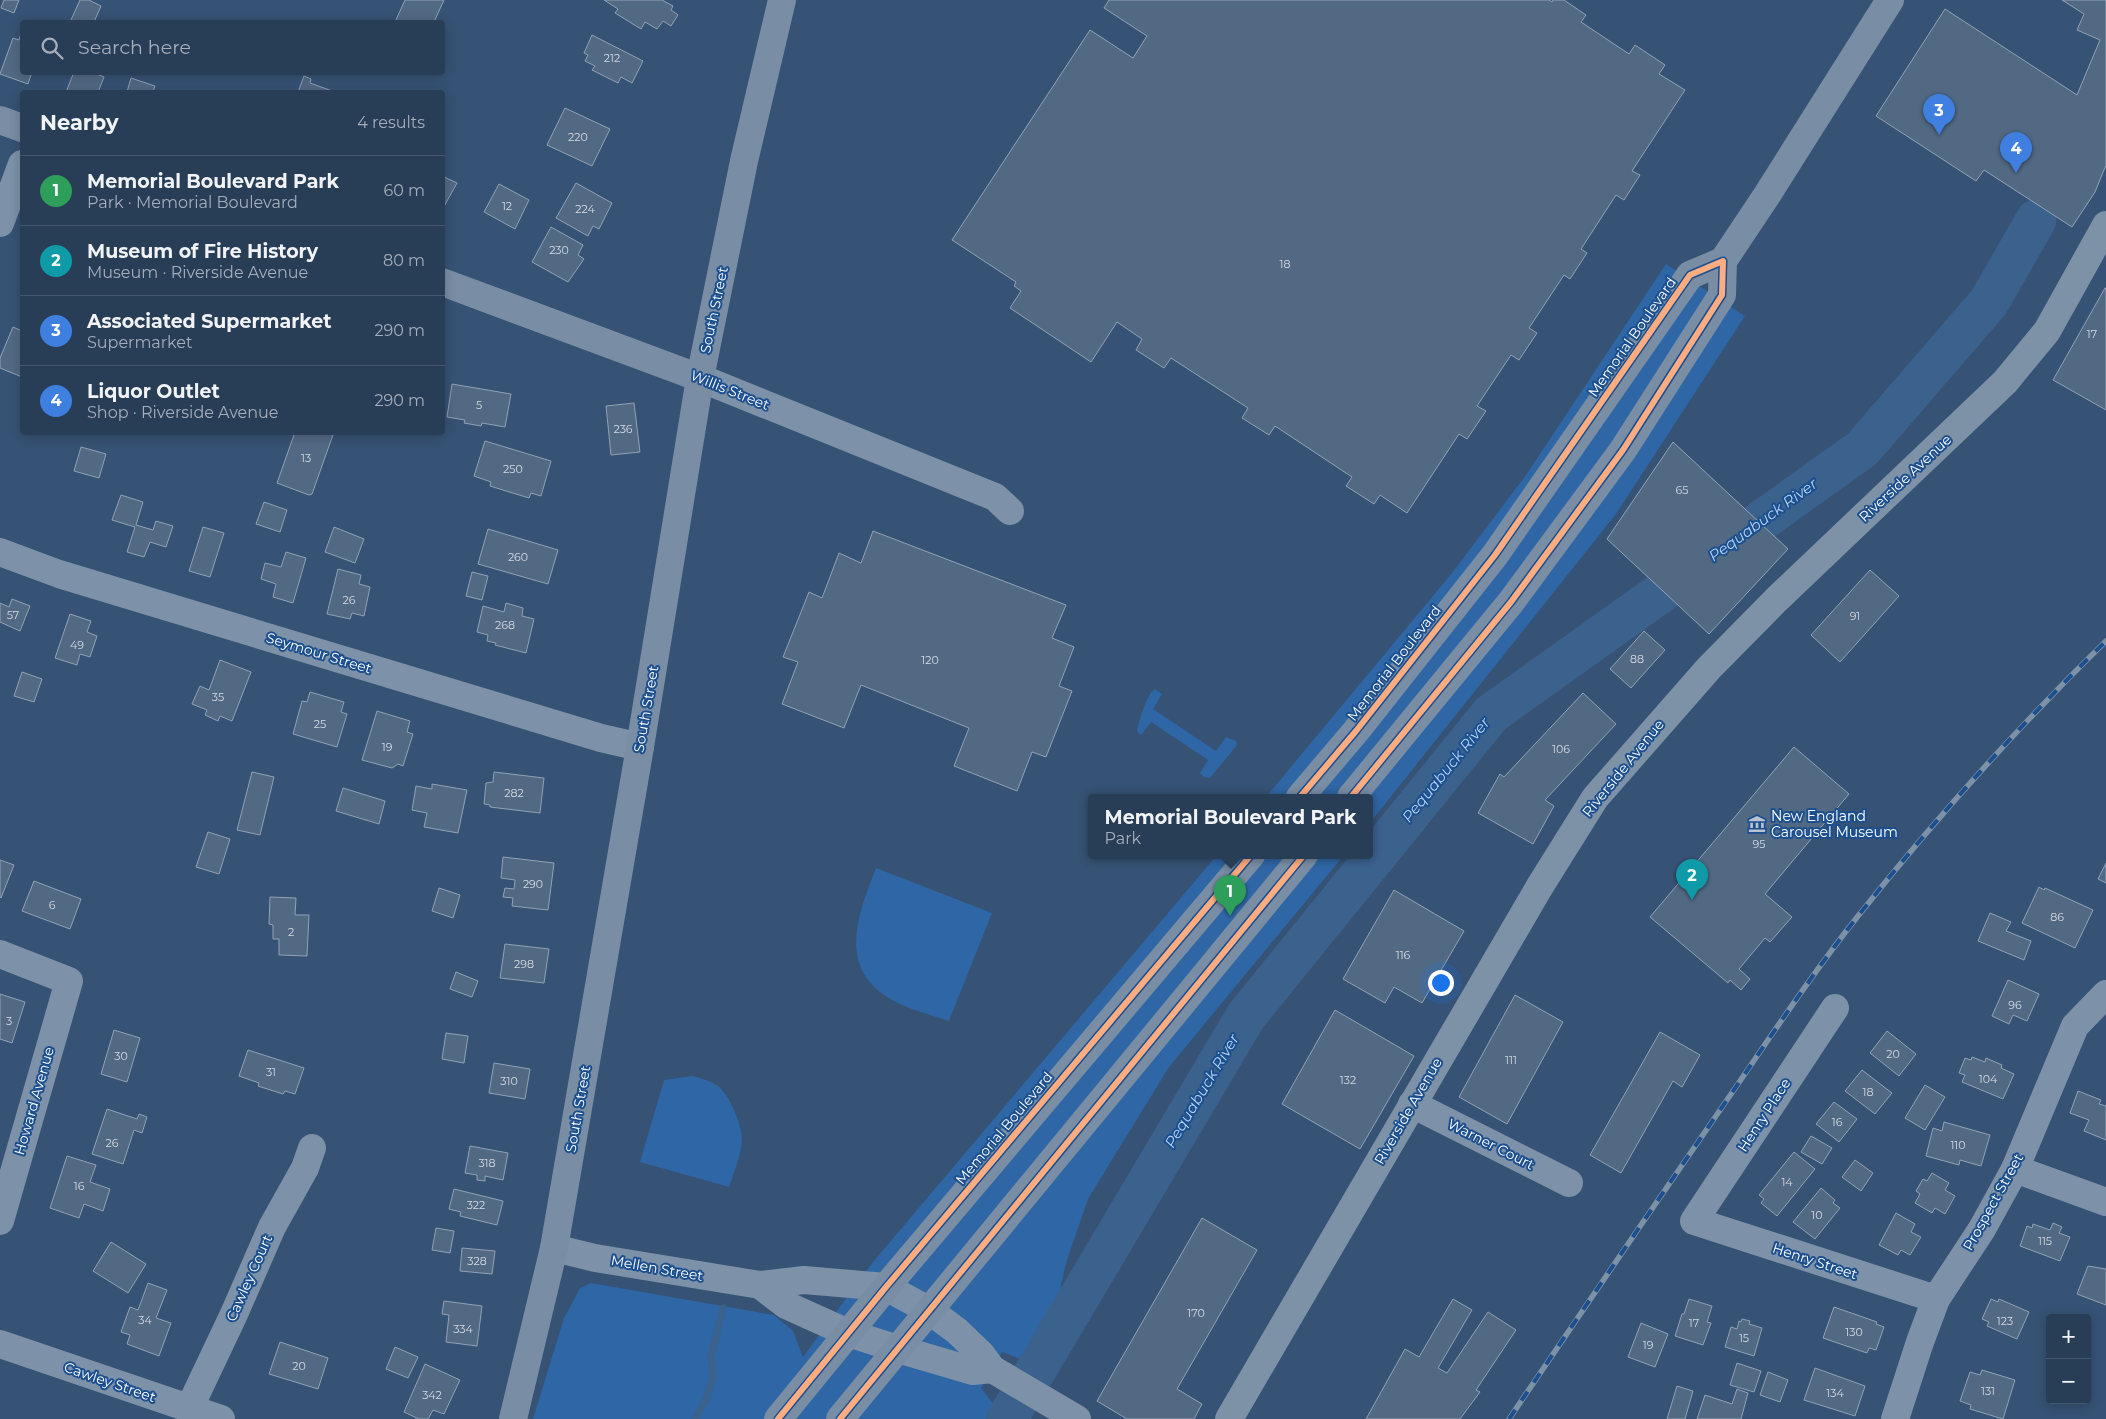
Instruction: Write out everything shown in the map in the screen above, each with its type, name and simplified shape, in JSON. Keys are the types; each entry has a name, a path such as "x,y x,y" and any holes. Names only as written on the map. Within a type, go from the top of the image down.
{"highway":[{"name":"Riverside Avenue","path":"1229,1419 1557,856 1595,798 1709,668 1776,600 2005,382 2047,331 2106,226"}],"main road":[{"name":"South Street","path":"513,1419 554,1248 640,747 700,378 744,161 782,0"},
{"path":"1353,794 1511,602 1623,450 1722,295 1723,261 1768,195 1890,0"},
{"path":"0,120 20,127"},
{"name":"Memorial Boulevard","path":"1303,794 1356,731 1495,555 1690,275 1723,261"},
{"name":"Willis Street","path":"445,283 700,378"},
{"name":"Memorial Boulevard","path":"778,1419 886,1286 1248,859"},
{"path":"840,1419 1301,859"}],"street":[{"path":"0,223 20,169"},
{"name":"Willis Street","path":"700,378 995,497 1010,511"},
{"name":"Seymour Street","path":"0,552 59,574 601,738 640,747"},
{"name":"Howard Avenue","path":"0,954 69,981 0,1221"},
{"name":"Prospect Street","path":"1895,1419 1936,1299 1982,1229 2015,1170 2075,1026 2106,994"},
{"name":"Henry Place","path":"1694,1222 1834,1008"},
{"name":"Warner Court","path":"1412,1104 1569,1183"},
{"name":"Cawley Court","path":"189,1409 234,1314 272,1227 305,1168 312,1148"},
{"path":"2015,1170 2106,1202"},
{"name":"Henry Street","path":"1694,1222 1936,1299"},
{"name":"Mellen Street","path":"554,1248 595,1258 760,1285 804,1280 886,1286 930,1311 957,1331 981,1354 992,1369 1077,1419"},
{"name":"Mellen Street","path":"760,1285 786,1305 848,1333 973,1371 992,1369"},
{"name":"Cawley Street","path":"0,1344 221,1419"}],"shaded area":[{"path":"1666,264 1745,316 1616,514 1373,819 1373,794 1268,794 1452,573 1526,475"},
{"path":"1155,689 1162,694 1153,709 1216,751 1226,737 1236,741 1237,745 1210,778 1204,777 1200,773 1208,760 1151,722 1142,734 1139,734 1137,730 1144,708 1149,696"},
{"path":"1214,859 1341,859 1169,1067 1088,1199 1066,1263 1055,1313 1026,1361 1002,1352 981,1388 995,1406 986,1419 533,1419 564,1318 580,1288 591,1283 774,1315 793,1331 803,1357 873,1262"},
{"path":"876,868 992,913 949,1021 914,1010 894,1001 876,988 864,974 858,958 856,941 858,923"},
{"path":"692,1076 706,1080 723,1090 738,1120 742,1142 729,1187 640,1162 664,1080"}],"building":[{"path":"4,0 19,0 14,13 1,8"},
{"path":"80,0 89,0 101,6 95,20 71,20"},
{"path":"405,0 444,0 435,20 396,20"},
{"path":"604,0 662,0 673,6 671,10 678,15 671,26 663,21 657,29 645,22 641,29 615,13 618,9"},
{"path":"1109,0 1549,0 1552,2 1553,0 1564,0 1586,15 1581,22 1629,54 1635,45 1665,65 1659,74 1685,90 1632,171 1640,175 1624,200 1616,195 1581,249 1587,253 1570,279 1564,275 1529,328 1537,333 1519,360 1511,355 1477,406 1486,411 1467,439 1459,434 1407,513 1380,495 1374,504 1346,486 1352,477 1275,426 1269,435 1242,418 1248,408 1171,358 1164,368 1136,350 1142,339 1117,322 1091,362 1010,308 1021,291 1014,286 1016,282 952,240 1090,30 1133,58 1147,36 1104,8"},
{"path":"2062,0 2106,0 2106,165 2095,192 2072,227 1984,170 1976,181 1876,116 1945,9 2077,95 2100,40 2077,30 2084,14"},
{"path":"592,35 643,61 632,83 621,77 618,83 592,70 595,66 585,61 588,55 584,53"},
{"path":"20,36 20,75 31,75 28,84 0,74 13,38 19,40"},
{"path":"73,75 99,75 104,77 99,90 67,90"},
{"path":"304,76 311,79 310,83 329,90 299,90"},
{"path":"131,78 155,86 154,90 128,90"},
{"path":"565,108 610,129 592,166 547,145"},
{"path":"445,177 457,183 445,205"},
{"path":"576,183 612,203 599,229 593,226 588,236 556,218"},
{"path":"499,184 529,200 515,229 484,212"},
{"path":"551,227 583,245 578,255 584,259 568,282 532,262"},
{"path":"2106,288 2106,410 2053,380"},
{"path":"13,327 20,330 20,376 0,368 0,358"},
{"path":"452,384 511,394 505,427 482,423 481,426 464,423 465,420 447,417"},
{"path":"634,403 640,452 611,455 606,406"},
{"path":"294,435 333,435 312,494 309,495 277,483"},
{"path":"485,441 551,461 541,496 531,493 529,498 490,486 491,482 474,476"},
{"path":"1673,442 1788,549 1709,634 1607,539"},
{"path":"81,447 106,454 99,478 74,471"},
{"path":"121,495 143,502 136,525 153,530 156,521 173,526 166,547 150,542 144,557 127,552 135,527 112,520"},
{"path":"264,502 287,510 280,532 256,524"},
{"path":"203,527 224,533 210,577 189,571"},
{"path":"334,527 364,539 355,563 325,552"},
{"path":"488,529 558,550 548,584 478,564"},
{"path":"873,531 1066,605 1052,638 1074,647 1059,686 1072,691 1046,757 1032,752 1017,791 954,766 969,728 861,685 844,728 782,704 798,662 783,657 809,592 822,598 839,553 861,563"},
{"path":"286,552 306,558 293,603 273,597 276,584 261,579 265,563 281,567"},
{"path":"338,569 361,575 359,584 370,587 364,616 352,613 350,619 327,614"},
{"path":"1870,570 1899,596 1840,662 1811,635"},
{"path":"472,572 488,576 482,600 466,596"},
{"path":"12,599 30,606 20,631 0,622 0,603 9,607"},
{"path":"506,603 523,608 522,616 534,619 526,653 495,645 496,643 487,641 488,635 477,632 483,606 504,612"},
{"path":"70,614 91,621 87,632 97,636 90,657 80,654 77,665 55,658"},
{"path":"1644,631 1665,650 1631,688 1610,669"},
{"path":"220,660 251,672 232,721 220,716 218,721 205,715 207,710 192,704 200,686 209,690"},
{"path":"22,672 42,679 34,702 14,696"},
{"path":"310,692 344,702 341,712 347,714 337,747 293,734 302,701 307,702"},
{"path":"1583,693 1616,724 1545,800 1554,806 1533,844 1478,813 1500,774 1504,777"},
{"path":"377,711 410,721 407,732 413,734 403,766 398,764 392,768 362,760"},
{"path":"1794,747 1849,794 1765,894 1792,917 1770,942 1765,938 1739,969 1750,979 1741,990 1730,980 1728,983 1650,917"},
{"path":"252,772 274,777 260,835 237,830"},
{"path":"494,772 544,778 540,813 490,807 490,805 484,804 486,783 493,782"},
{"path":"432,784 467,790 458,833 424,827 427,813 412,810 416,786 432,789"},
{"path":"343,788 385,801 379,824 336,811"},
{"path":"208,832 230,839 219,874 196,867"},
{"path":"503,857 554,863 548,910 512,906 513,898 503,897 505,888 514,889 515,880 501,878"},
{"path":"0,860 14,865 1,898 0,897"},
{"path":"2106,863 2106,883 2098,879"},
{"path":"34,881 81,899 70,929 22,911"},
{"path":"2039,887 2093,910 2075,948 2022,923"},
{"path":"439,888 460,895 453,918 432,911"},
{"path":"1394,890 1464,931 1422,1003 1394,987 1385,1003 1343,979"},
{"path":"270,897 296,898 295,915 309,915 307,956 279,955 279,939 273,939 273,925 269,924"},
{"path":"1990,913 2011,922 2006,931 2031,941 2024,960 1978,941"},
{"path":"505,944 549,949 544,983 500,978"},
{"path":"456,972 478,981 472,997 450,989"},
{"path":"2008,980 2039,994 2027,1021 2013,1015 2009,1024 1992,1016"},
{"path":"0,994 25,1002 12,1043 0,1039"},
{"path":"1515,995 1563,1022 1507,1124 1459,1097"},
{"path":"1335,1010 1414,1056 1360,1149 1282,1104"},
{"path":"114,1030 140,1038 127,1082 101,1074"},
{"path":"1887,1031 1916,1054 1899,1076 1870,1053"},
{"path":"1660,1032 1700,1055 1682,1087 1673,1081 1621,1173 1590,1155"},
{"path":"446,1033 468,1036 464,1063 442,1059"},
{"path":"248,1050 304,1068 295,1094 285,1091 283,1094 258,1086 259,1083 239,1076"},
{"path":"1972,1057 1985,1062 1986,1058 2002,1065 2001,1068 2014,1074 2003,1099 1962,1082 1965,1075 1959,1073 1965,1058 1971,1060"},
{"path":"494,1063 530,1069 525,1099 489,1093"},
{"path":"1862,1070 1892,1093 1875,1114 1845,1091"},
{"path":"1925,1085 1945,1097 1925,1130 1905,1118"},
{"path":"2078,1091 2101,1100 2099,1104 2106,1106 2106,1140 2084,1131 2089,1120 2070,1113"},
{"path":"1834,1102 1857,1119 1839,1142 1816,1124"},
{"path":"107,1109 137,1119 139,1114 147,1117 142,1133 134,1130 123,1164 92,1154"},
{"path":"1944,1122 1990,1135 1981,1166 1960,1160 1959,1165 1926,1156 1933,1128 1942,1131"},
{"path":"1811,1136 1832,1148 1822,1164 1801,1152"},
{"path":"470,1146 508,1153 503,1180 485,1176 485,1181 477,1180 477,1175 465,1173"},
{"path":"1794,1152 1815,1169 1777,1216 1761,1203 1764,1199 1759,1195"},
{"path":"67,1156 96,1165 90,1182 110,1189 103,1211 84,1204 79,1218 50,1208"},
{"path":"1855,1160 1873,1173 1861,1191 1842,1177"},
{"path":"1932,1173 1949,1183 1945,1190 1955,1196 1945,1214 1935,1208 1932,1213 1915,1203 1920,1194 1916,1191 1923,1179 1927,1181"},
{"path":"1821,1188 1835,1200 1833,1203 1840,1208 1815,1239 1793,1222"},
{"path":"454,1189 503,1201 497,1225 460,1216 461,1212 449,1209"},
{"path":"1896,1213 1915,1224 1911,1232 1921,1237 1910,1255 1901,1250 1898,1255 1879,1245"},
{"path":"1202,1218 1257,1250 1177,1389 1202,1404 1194,1419 1127,1419 1097,1401"},
{"path":"2053,1223 2062,1227 2059,1233 2070,1237 2060,1261 2020,1246 2027,1226 2032,1228 2033,1224 2050,1230"},
{"path":"436,1228 454,1231 450,1253 432,1250"},
{"path":"111,1242 146,1264 128,1293 93,1271"},
{"path":"462,1248 495,1251 492,1274 460,1271"},
{"path":"2088,1266 2106,1269 2106,1305 2077,1294"},
{"path":"148,1283 167,1290 156,1318 171,1323 159,1356 127,1344 130,1335 121,1332 130,1307 138,1310"},
{"path":"1453,1299 1472,1310 1438,1368 1447,1373 1488,1312 1516,1330 1476,1390 1480,1392 1460,1419 1366,1419 1405,1349 1419,1357"},
{"path":"1689,1299 1712,1306 1707,1322 1711,1323 1703,1345 1675,1336"},
{"path":"1991,1299 1998,1302 1999,1299 2029,1312 2017,1339 1987,1326 1989,1322 1982,1319"},
{"path":"444,1301 482,1306 477,1346 446,1342 449,1315 442,1314"},
{"path":"1834,1307 1877,1322 1876,1324 1884,1327 1876,1350 1869,1348 1867,1353 1823,1338"},
{"path":"1742,1319 1750,1321 1749,1324 1762,1328 1754,1356 1725,1347 1731,1327 1737,1329 1739,1321 1741,1322"},
{"path":"1641,1323 1668,1334 1655,1367 1628,1357"},
{"path":"280,1342 328,1358 318,1389 269,1374"},
{"path":"395,1347 418,1357 408,1378 386,1369"},
{"path":"1737,1363 1761,1371 1754,1392 1730,1385"},
{"path":"425,1364 460,1380 444,1414 433,1410 428,1419 419,1419 404,1412"},
{"path":"1815,1368 1865,1386 1855,1416 1804,1400"},
{"path":"1982,1370 2015,1380 2003,1419 1970,1409 1971,1405 1960,1401 1970,1372 1980,1375"},
{"path":"1768,1372 1788,1380 1780,1402 1760,1395"},
{"path":"1677,1386 1693,1391 1685,1419 1667,1419"},
{"path":"1737,1389 1748,1393 1741,1419 1697,1419 1705,1395 1732,1404"}],"waterway":[{"name":"Pequabuck River","path":"1007,1419 1246,1016 1491,714 1862,449 1989,302 2036,220"},
{"path":"695,1419 706,1399 713,1378 711,1355 723,1308"}],"railway":[{"path":"1509,1419 1776,1028 1841,938 1917,844 1977,775 2106,641"}],"cycle path":[{"path":"1303,794 1356,731 1495,555 1690,275 1723,261 1722,295 1623,450 1511,602 1353,794"},
{"path":"778,1419 886,1287 1248,859"},
{"path":"840,1419 1301,859"}],"place":[{"name":"Associated Supermarket","path":"1939,135"},
{"name":"Liquor Outlet","path":"2016,173"},
{"name":"New England Carousel Museum","path":"1757,824"},
{"name":"Museum of Fire History","path":"1692,900"},
{"name":"Memorial Boulevard Park","path":"1230,916"}]}
